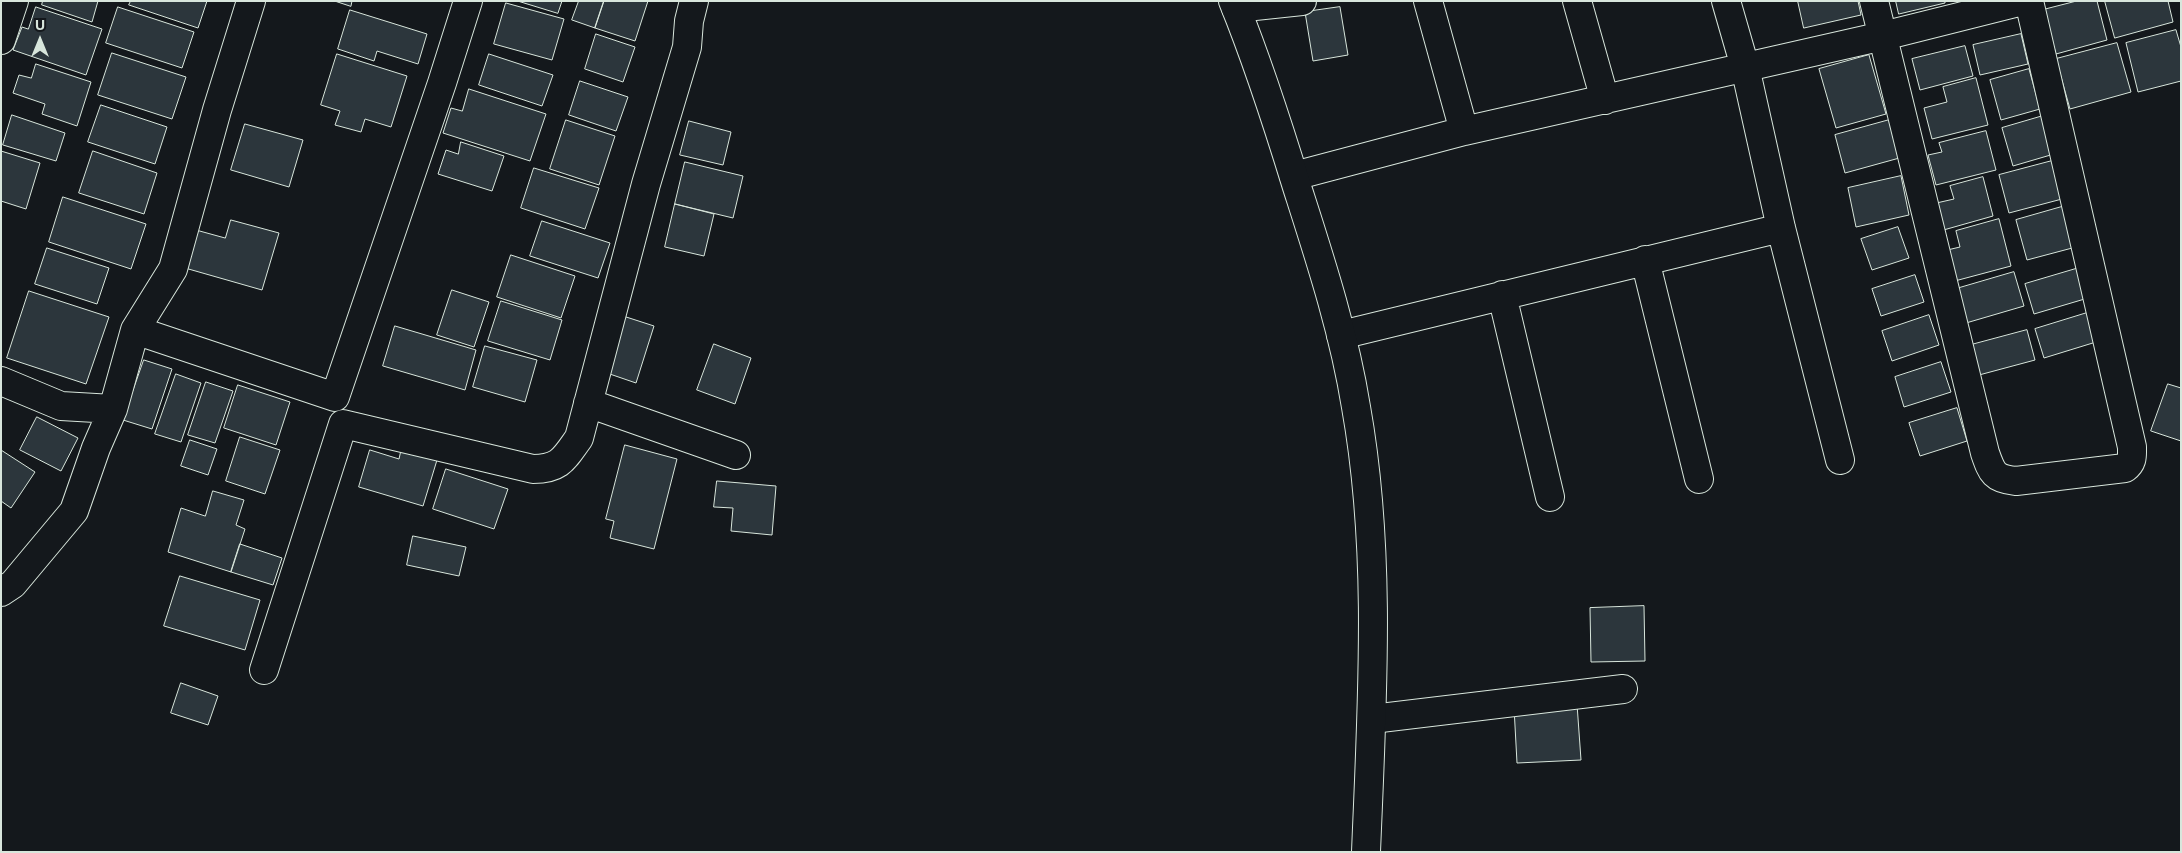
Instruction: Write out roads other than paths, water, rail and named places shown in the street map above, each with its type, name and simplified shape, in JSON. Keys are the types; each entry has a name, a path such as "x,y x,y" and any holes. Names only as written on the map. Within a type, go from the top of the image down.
{"main road":[{"path":"1,40 14,1"},
{"path":"1,592 13,584 74,511 96,448 113,409 135,330 173,269 217,110 251,1"},
{"path":"264,670 343,424 335,397 468,1"},
{"path":"343,424 532,469 548,469 561,462 579,438 646,184 687,47 689,21 694,1"},
{"path":"1302,1 1235,4 1274,112 1319,254 1341,335 1356,407 1365,475 1371,558 1372,719 1366,852"},
{"path":"1428,1 1464,131"},
{"path":"1577,1 1604,100"},
{"path":"1726,1 1745,67 1781,228 1840,460"},
{"path":"1874,1 1985,453 1996,476 2004,480 2016,482 2125,468 2133,458 2029,1"},
{"path":"1294,176 1464,131 1884,36 2023,1"},
{"path":"1341,335 1781,228"},
{"path":"1646,260 1699,479"},
{"path":"1502,295 1550,497"},
{"path":"135,330 335,397"},
{"path":"1,381 61,406 113,409"},
{"path":"588,403 736,455"},
{"path":"1372,719 1623,689"}]}
